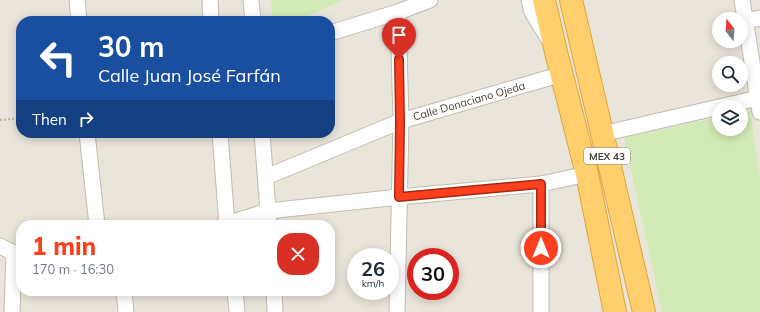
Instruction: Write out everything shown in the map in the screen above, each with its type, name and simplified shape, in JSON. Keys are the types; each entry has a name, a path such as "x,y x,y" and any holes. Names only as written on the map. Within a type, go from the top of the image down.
{"highway":[{"name":"MEX 43","path":"544,0 587,174 615,312"},
{"name":"MEX 43","path":"570,0 644,312"}],"street":[{"path":"77,0 78,16"},
{"path":"210,0 211,16"},
{"path":"251,0 252,16"},
{"path":"335,31 398,12 430,0"},
{"path":"529,0 532,12 556,52"},
{"path":"742,0 744,12"},
{"path":"397,312 400,121 398,12"},
{"path":"748,20 760,18"},
{"path":"748,39 759,105 748,106"},
{"name":"Calle Donaciano Ojeda","path":"266,177 400,121 562,74"},
{"path":"602,134 712,109"},
{"path":"88,138 96,220"},
{"path":"220,138 226,220"},
{"path":"262,138 269,218"},
{"path":"257,220 399,197 541,184 587,174"},
{"path":"540,312 541,184"},
{"path":"7,247 12,312"},
{"path":"124,296 126,312"},
{"path":"235,296 237,312"},
{"path":"274,296 275,312"}],"path":[{"path":"0,120 16,118"}],"shaded area":[{"path":"0,0 760,0 760,312 0,312"}],"green space":[{"path":"271,0 343,0 308,16 273,16"},
{"path":"748,111 750,111 760,178 760,312 662,312 624,138 712,119 712,136 748,136"}],"route":[{"path":"399,59 399,197 541,184 541,248"}]}
